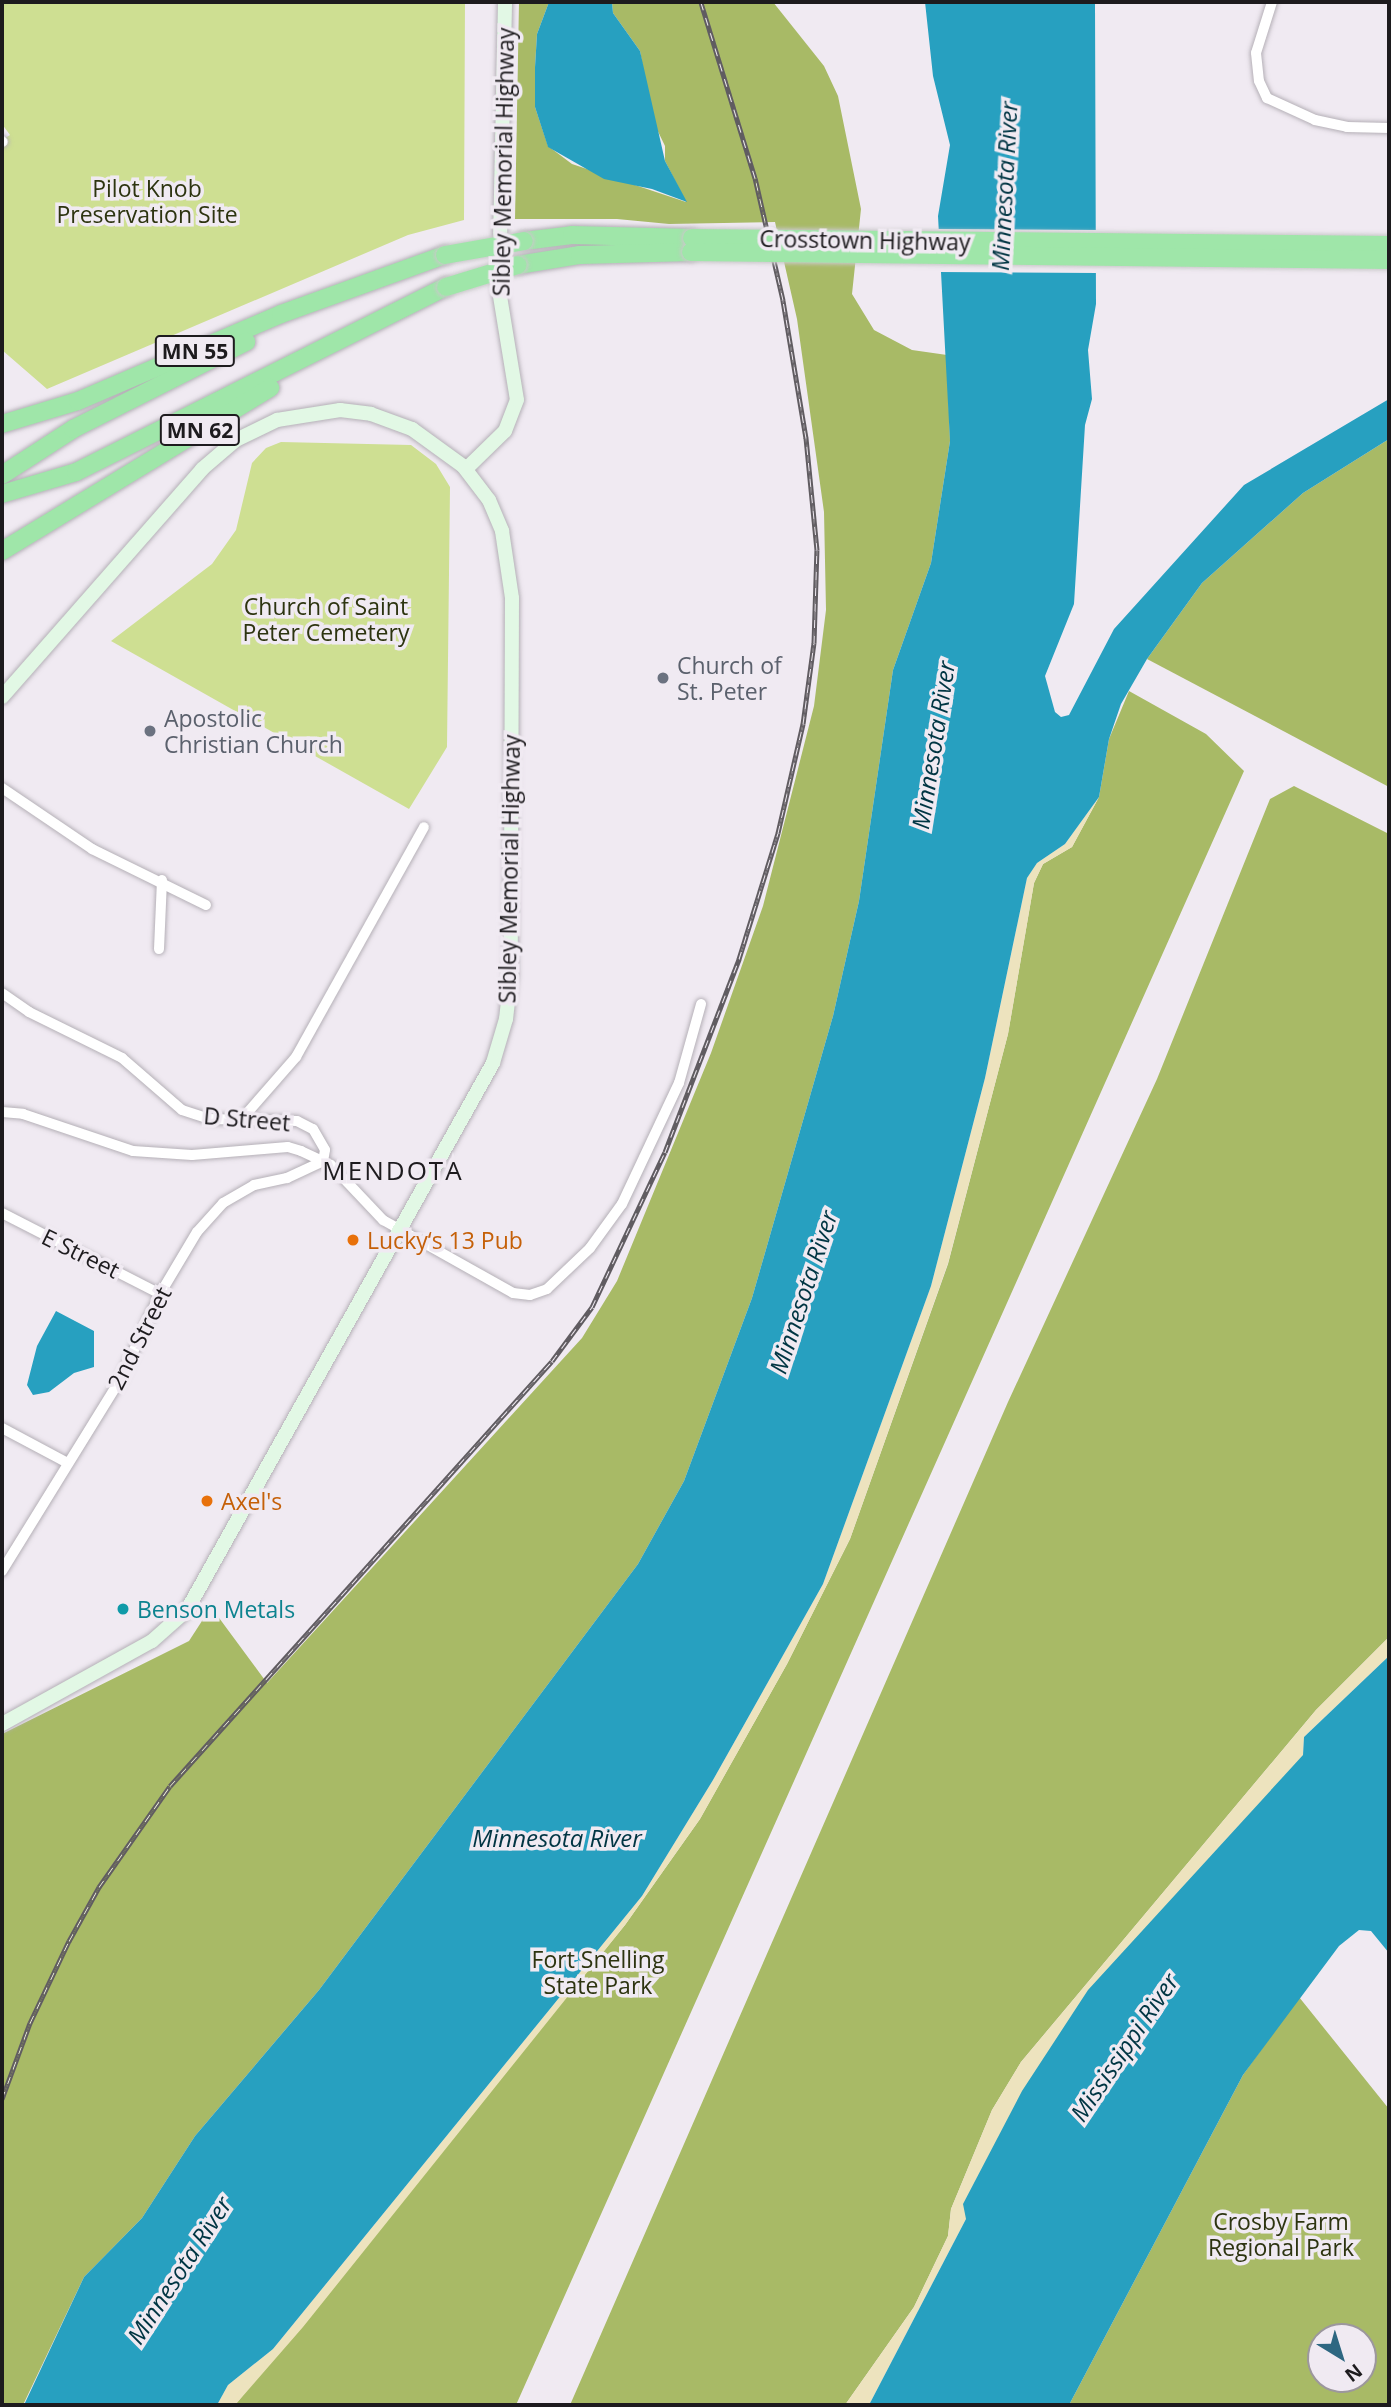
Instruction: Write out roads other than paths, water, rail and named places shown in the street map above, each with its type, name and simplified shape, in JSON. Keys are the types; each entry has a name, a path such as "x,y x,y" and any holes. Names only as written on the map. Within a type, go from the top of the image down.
{"highway":[{"name":"Crosstown Highway","path":"387,273 445,255 572,234 691,245"},
{"name":"Crosstown Highway","path":"399,310 446,287 517,265 580,255 691,245 1389,245"},
{"name":"MN 55","path":"691,245 1389,260"},
{"name":"MN 55","path":"2,424 78,401 387,273"},
{"name":"MN 62","path":"2,475 110,409 387,273"},
{"name":"MN 55","path":"2,494 43,483 148,438 399,310"},
{"name":"MN 62","path":"2,551 399,310"}],"main road":[{"name":"Sibley Memorial Highway","path":"466,469 505,431 517,400 499,290 505,2"},
{"name":"Sibley Memorial Highway","path":"2,697 202,470 236,440 261,426 310,412 371,414 423,435 466,469 496,515 511,575 510,993 488,1075 198,1593 178,1620 142,1647 2,1724"}],"street":[{"path":"1272,2 1256,53 1259,81 1267,98 1315,120 1348,127 1389,128"},
{"path":"2,788 92,849 162,880 206,905"},
{"path":"242,1120 296,1057 424,827"},
{"path":"159,949 162,880"},
{"name":"D Street","path":"2,993 29,1012 122,1058 182,1110 210,1119 297,1121 320,1137 323,1161 383,1220 513,1293 530,1296 547,1289 590,1248 622,1204 679,1083 701,1003"},
{"path":"2,1112 23,1114 133,1151 192,1155 288,1147 323,1161"},
{"name":"2nd Street","path":"2,1571 66,1462 121,1378 160,1294 197,1231 223,1203 254,1185 287,1178 323,1161"},
{"name":"E Street","path":"2,1213 160,1294"},
{"path":"2,1427 66,1462"}],"water":[{"path":"549,2 612,2 613,13 640,51 665,161 687,202 652,189 604,179 548,147 535,107 535,67 537,34"},
{"name":"Minnesota River","path":"925,2 1095,2 1096,304 1088,350 1092,399 1085,425 1074,604 1045,676 1055,712 1061,717 1069,715 1114,629 1244,485 1389,399 1389,439 1303,493 1202,583 1147,659 1121,704 1109,739 1099,797 1065,844 1037,863 1027,878 985,1078 931,1286 823,1584 713,1780 642,1896 273,2349 228,2385 217,2405 24,2405 84,2277 142,2218 195,2136 319,1990 638,1564 684,1481 752,1298 833,1016 859,901 893,670 931,563 950,441 938,216 950,145 933,76"},
{"path":"56,1311 94,1331 94,1367 74,1373 49,1392 33,1395 27,1385 37,1346"},
{"name":"Mississippi River","path":"1389,1656 1389,1953 1371,1931 1359,1930 1339,1946 1243,2075 1069,2405 869,2405 966,2219 963,2204 1022,2091 1088,1990 1303,1755 1304,1737"}],"railway":[{"path":"2,2099 30,2023 69,1941 99,1887 170,1786 552,1361 592,1307 665,1152 739,959 778,833 803,724 814,643 817,550 806,438 783,300 755,178 701,2"}],"place":[{"name":"Church of St. Peter","path":"663,678"},
{"name":"Apostolic Christian Church","path":"150,731"},
{"name":"Lucky‘s 13 Pub","path":"353,1240"},
{"name":"Axel's","path":"207,1501"},
{"name":"Benson Metals","path":"123,1609"}],"district":[{"name":"MENDOTA","path":"393,1171"}],"park label":[{"name":"Pilot Knob Preservation Site","path":"147,201"},
{"name":"Church of Saint Peter Cemetery","path":"326,619"},
{"name":"Fort Snelling State Park","path":"598,1972"},
{"name":"Crosby Farm Regional Park","path":"1281,2234"}]}
